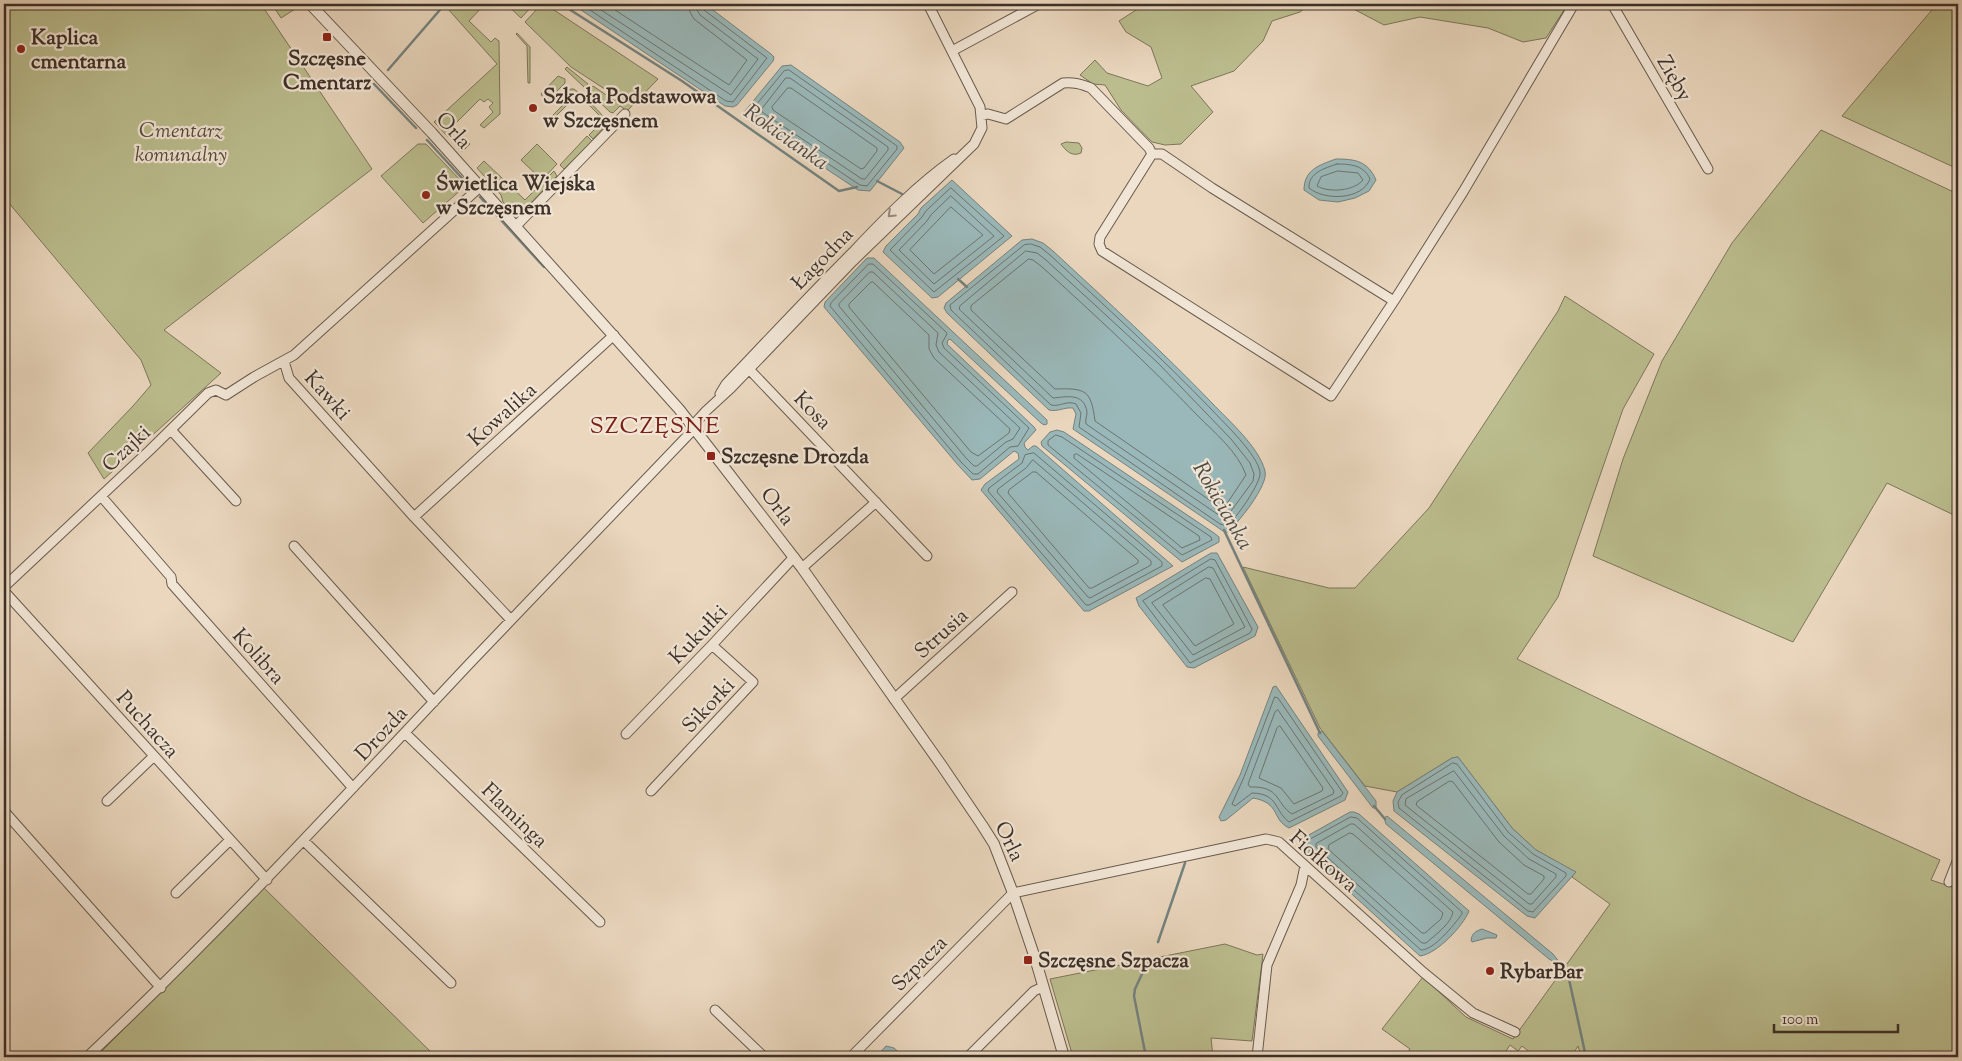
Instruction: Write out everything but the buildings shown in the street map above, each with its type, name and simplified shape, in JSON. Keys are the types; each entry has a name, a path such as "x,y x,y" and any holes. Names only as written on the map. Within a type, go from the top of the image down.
{"street":[{"name":"Orla","path":"310,4 427,128 614,335 694,427 802,568 982,824 999,855 1013,893 1064,1057"},
{"path":"928,4 982,115 988,114 1006,119 1064,84 1072,82 1081,84 1091,88 1149,148 1152,154"},
{"path":"952,51 1038,4"},
{"path":"1152,154 1100,237 1099,244 1102,251 1331,396 1394,302 1463,192 1574,4"},
{"name":"Zięby","path":"1612,4 1708,169"},
{"path":"516,226 625,114"},
{"name":"Łagodna","path":"694,427 747,368 853,261 969,150 980,134 982,115"},
{"path":"1152,154 1162,154 1212,188 1394,302"},
{"name":"Kawki","path":"480,187 294,355 284,361 288,378 414,518 511,620"},
{"name":"Kowalika","path":"414,518 614,335"},
{"name":"Czajki","path":"4,587 208,393 216,390 226,395 254,376 284,361"},
{"name":"Kosa","path":"747,368 927,556"},
{"name":"Drozda","path":"87,1057 161,988 267,880 694,427"},
{"path":"171,430 236,501"},
{"name":"Kolibra","path":"101,496 171,577 172,584 353,788"},
{"path":"802,568 876,502"},
{"path":"294,546 434,702"},
{"name":"Kukułki","path":"626,734 794,557"},
{"name":"Puchacza","path":"4,591 267,880"},
{"name":"Strusia","path":"894,699 1012,592"},
{"name":"Sikorki","path":"651,791 753,682 712,645"},
{"name":"Flaminga","path":"405,733 600,922"},
{"path":"107,801 154,756"},
{"path":"4,811 161,988"},
{"name":"Fiołkowa","path":"1013,893 1266,839 1279,842 1423,972 1473,1013 1515,1032"},
{"path":"176,893 230,840"},
{"path":"304,841 451,983"},
{"path":"1949,882 1958,859"},
{"path":"1257,1057 1267,965 1301,885 1305,866"},
{"name":"Szpacza","path":"851,1057 1013,893"},
{"path":"968,1057 1034,991 1043,987"},
{"path":"715,1010 764,1057"}],"green space":[{"name":"Cmentarz komunalny","path":"4,4 261,4 372,169 164,330 221,373 104,479 88,453 151,385 141,360 8,202 4,205"},
{"path":"276,4 290,4 295,9 281,18 273,6"},
{"path":"452,4 485,4 469,21 491,42 495,38 499,41 500,114 484,128 480,125 493,112 489,107 493,103 488,99 484,102 480,99 449,130 453,134 449,138 434,122 497,64 448,9"},
{"path":"506,4 534,4 521,18"},
{"path":"534,4 545,4 658,79 627,111 620,106 613,113 610,112 588,91 593,86 615,101 617,97 571,67 525,22 538,8"},
{"path":"1133,4 1310,4 1300,12 1272,21 1263,41 1234,71 1191,86 1213,112 1181,144 1165,145 1152,142 1121,110 1105,85 1093,84 1080,75 1095,60 1107,73 1148,86 1162,78 1151,47 1126,32 1119,21 1136,10"},
{"path":"1344,4 1568,4 1546,38 1523,42 1488,28 1420,17 1384,25"},
{"path":"1937,4 1958,4 1958,169 1842,116"},
{"path":"517,33 530,47 530,83 528,83 527,46"},
{"path":"567,67 588,84 585,88 565,69"},
{"path":"558,76 565,79 565,83 549,99 544,99 541,94"},
{"path":"571,89 579,93 552,120 550,118 572,96 567,91"},
{"path":"583,97 603,117 606,125 593,139 589,135 604,120"},
{"path":"1821,130 1958,194 1958,517 1887,483 1793,642 1593,556 1623,459 1662,361 1732,243"},
{"path":"587,136 592,141 564,169 560,165"},
{"path":"458,139 462,143 465,140 470,144 462,152 454,143"},
{"path":"1066,142 1079,143 1082,148 1081,153 1072,154 1067,151 1061,144"},
{"path":"418,144 426,144 463,183 463,188 423,223 381,176"},
{"path":"537,144 557,164 542,180 521,160"},
{"path":"484,161 525,200 554,171 557,176 521,213 515,214 503,202 501,195 477,168"},
{"path":"1565,296 1654,354 1623,409 1558,597 1517,659 1801,797 1940,860 1931,880 1958,889 1958,1057 1581,1057 1578,1046 1571,1057 1536,1057 1522,1046 1518,1051 1510,1045 1502,1057 1404,1057 1410,1049 1382,1029 1423,977 1466,1017 1513,1039 1610,904 1572,877 1575,872 1536,850 1512,828 1458,757 1452,758 1397,792 1365,786 1320,728 1243,567 1329,588 1355,588 1429,508 1558,311"},
{"path":"264,888 436,1057 96,1057"},
{"path":"1225,944 1257,955 1263,954 1252,1041 1211,1038 1213,1057 1073,1057 1050,979"}],"water":[{"path":"572,4 705,4 771,54 774,57 773,61 737,105 733,107 725,106"},
{"path":"791,65 900,142 904,148 870,191 858,190 747,116 745,111 782,66"},
{"path":"1336,159 1360,162 1365,165 1376,180 1369,191 1355,198 1338,202 1319,200 1304,190 1307,178 1314,169"},
{"path":"952,180 1012,236 938,297 932,298 883,252 886,246 918,214 921,208"},
{"path":"1032,239 1043,243 1053,251 1154,345 1235,426 1257,453 1265,471 1262,485 1244,514 1226,533 1073,429 1076,414 1073,408 1049,410 947,313 944,308 946,303 1022,240"},
{"path":"867,258 874,258 1047,420 1047,424 1041,423 950,339 948,340 947,344 1034,427 1036,430 1024,443 1025,447 1028,450 1036,446 1173,566 1089,611 1084,611 981,490 985,484 1019,459 1018,453 1014,451 980,479 972,480 824,307 825,302"},
{"path":"1057,430 1064,432 1214,533 1219,537 1219,542 1182,562 1042,446 1041,442 1050,432"},
{"path":"1211,553 1217,553 1258,627 1255,636 1194,668 1187,667 1139,606 1136,598"},
{"path":"1276,686 1348,792 1345,800 1289,828 1283,824 1272,807 1262,800 1253,798 1226,820 1221,821 1219,817 1240,775 1273,687"},
{"path":"1322,731 1376,801 1376,808 1373,808 1318,736 1318,733"},
{"path":"1458,757 1512,828 1536,850 1576,872 1535,918 1527,916 1394,811 1393,801 1397,792 1452,758"},
{"path":"1350,812 1359,814 1469,911 1449,938 1434,950 1420,956 1300,847 1302,840 1307,836"},
{"path":"1387,816 1553,954 1560,963 1558,964 1549,959 1386,824 1384,818"},
{"path":"1482,929 1497,935 1496,938 1472,942 1473,934"},
{"path":"886,1046 894,1048 904,1057 876,1057"}],"waterway":[{"path":"388,70 445,4"},
{"name":"Rokicianka","path":"561,4 682,81 839,191 857,187"},
{"path":"374,84 416,128"},
{"path":"427,140 471,188"},
{"name":"Rokicianka","path":"877,181 902,194"},
{"path":"480,197 544,267"},
{"name":"Rokicianka","path":"958,279 967,287"},
{"name":"Rokicianka","path":"1224,530 1320,733"},
{"path":"1374,806 1385,819"},
{"path":"1158,942 1185,863"},
{"path":"1146,1057 1134,996 1135,989 1149,959"},
{"name":"Rokicianka","path":"1567,970 1586,1057"}],"place":[{"name":"Szczęsne Cmentarz","path":"327,37"},
{"name":"Kaplica cmentarna","path":"21,49"},
{"name":"Szkoła Podstawowa w Szczęsnem","path":"533,108"},
{"name":"Świetlica Wiejska w Szczęsnem","path":"426,195"},
{"name":"Szczęsne Drozda","path":"711,456"},
{"name":"Szczęsne Szpacza","path":"1028,960"},
{"name":"RybarBar","path":"1490,971"}],"district":[{"name":"SZCZĘSNE","path":"655,425"}]}
